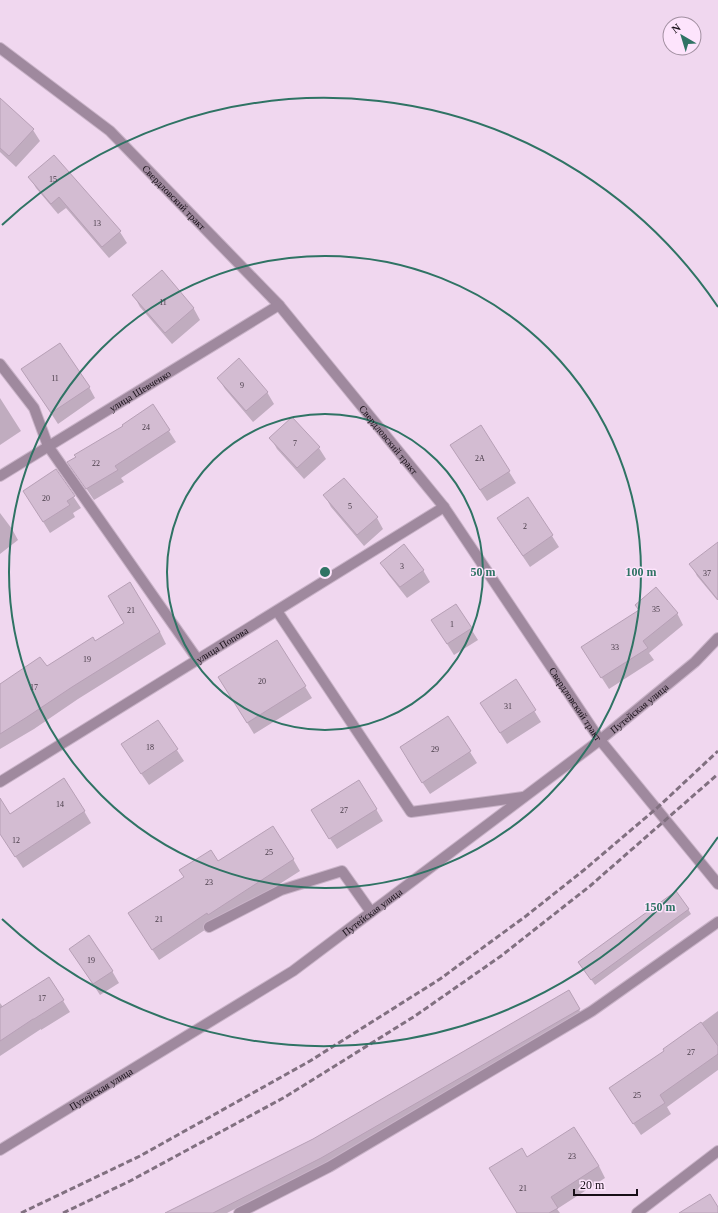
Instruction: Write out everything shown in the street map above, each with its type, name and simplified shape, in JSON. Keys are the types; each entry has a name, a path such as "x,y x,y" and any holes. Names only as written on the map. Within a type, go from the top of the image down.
{"street":[{"name":"Свердловский тракт","path":"0,48 110,131 279,305 444,507 600,740 718,884"},
{"name":"улица Шевченко","path":"0,476 279,305"},
{"path":"0,364 34,408 48,446 198,660"},
{"name":"улица Попова","path":"0,782 444,507"},
{"path":"277,611 411,812 525,796"},
{"name":"Путейская улица","path":"0,1150 293,971 600,740 694,662 718,638"},
{"path":"209,927 281,890 342,871 371,912"},
{"path":"239,1213 328,1168 592,1011 718,922"},
{"path":"637,1213 718,1151"}],"building":[{"path":"0,98 34,129 9,156 0,148"},
{"path":"54,155 121,231 102,247 59,197 51,204 28,177"},
{"path":"162,270 194,308 165,333 132,295"},
{"path":"60,343 90,387 51,413 21,369"},
{"path":"239,358 268,392 246,411 217,378"},
{"path":"153,404 170,430 115,466 118,470 86,489 67,462 76,457 74,455 123,426 122,425"},
{"path":"292,417 320,447 297,468 269,438"},
{"path":"481,425 510,471 480,490 450,445"},
{"path":"56,469 75,496 67,501 70,505 43,522 23,491"},
{"path":"344,478 378,517 357,535 323,495"},
{"path":"528,497 553,535 523,556 497,518"},
{"path":"718,542 718,600 689,564"},
{"path":"404,544 424,570 400,587 380,563"},
{"path":"130,582 160,632 0,734 0,684 40,657 47,666 93,637 95,641 124,623 108,596"},
{"path":"656,587 678,613 643,641 648,648 601,678 581,647 639,610 635,605"},
{"path":"456,604 472,628 447,644 431,620"},
{"path":"277,640 306,686 247,723 218,677"},
{"path":"516,679 536,710 500,733 480,703"},
{"path":"448,716 471,751 422,783 400,747"},
{"path":"158,720 178,749 141,774 121,744"},
{"path":"64,778 85,811 15,857 0,834 0,798 10,814"},
{"path":"359,780 377,809 329,839 311,810"},
{"path":"273,826 294,859 208,915 207,913 152,950 128,913 184,877 179,870 211,850 218,861"},
{"path":"676,891 689,909 591,980 578,962"},
{"path":"89,935 113,971 93,984 69,949"},
{"path":"49,977 64,1000 0,1041 0,1008"},
{"path":"569,990 580,1009 321,1158 213,1213 165,1213 313,1139"},
{"path":"701,1022 718,1046 718,1054 660,1095 665,1103 633,1124 609,1088 664,1051 663,1049"},
{"path":"574,1127 599,1166 551,1197 558,1208 549,1213 517,1213 489,1168 522,1148 527,1157"},
{"path":"710,1194 718,1207 718,1213 679,1213"}],"railway":[{"path":"21,1213 140,1156 310,1061 440,979 526,916 584,870 657,808 718,751"},
{"path":"63,1213 130,1181 285,1097 415,1016 501,956 590,886 718,774"}]}
